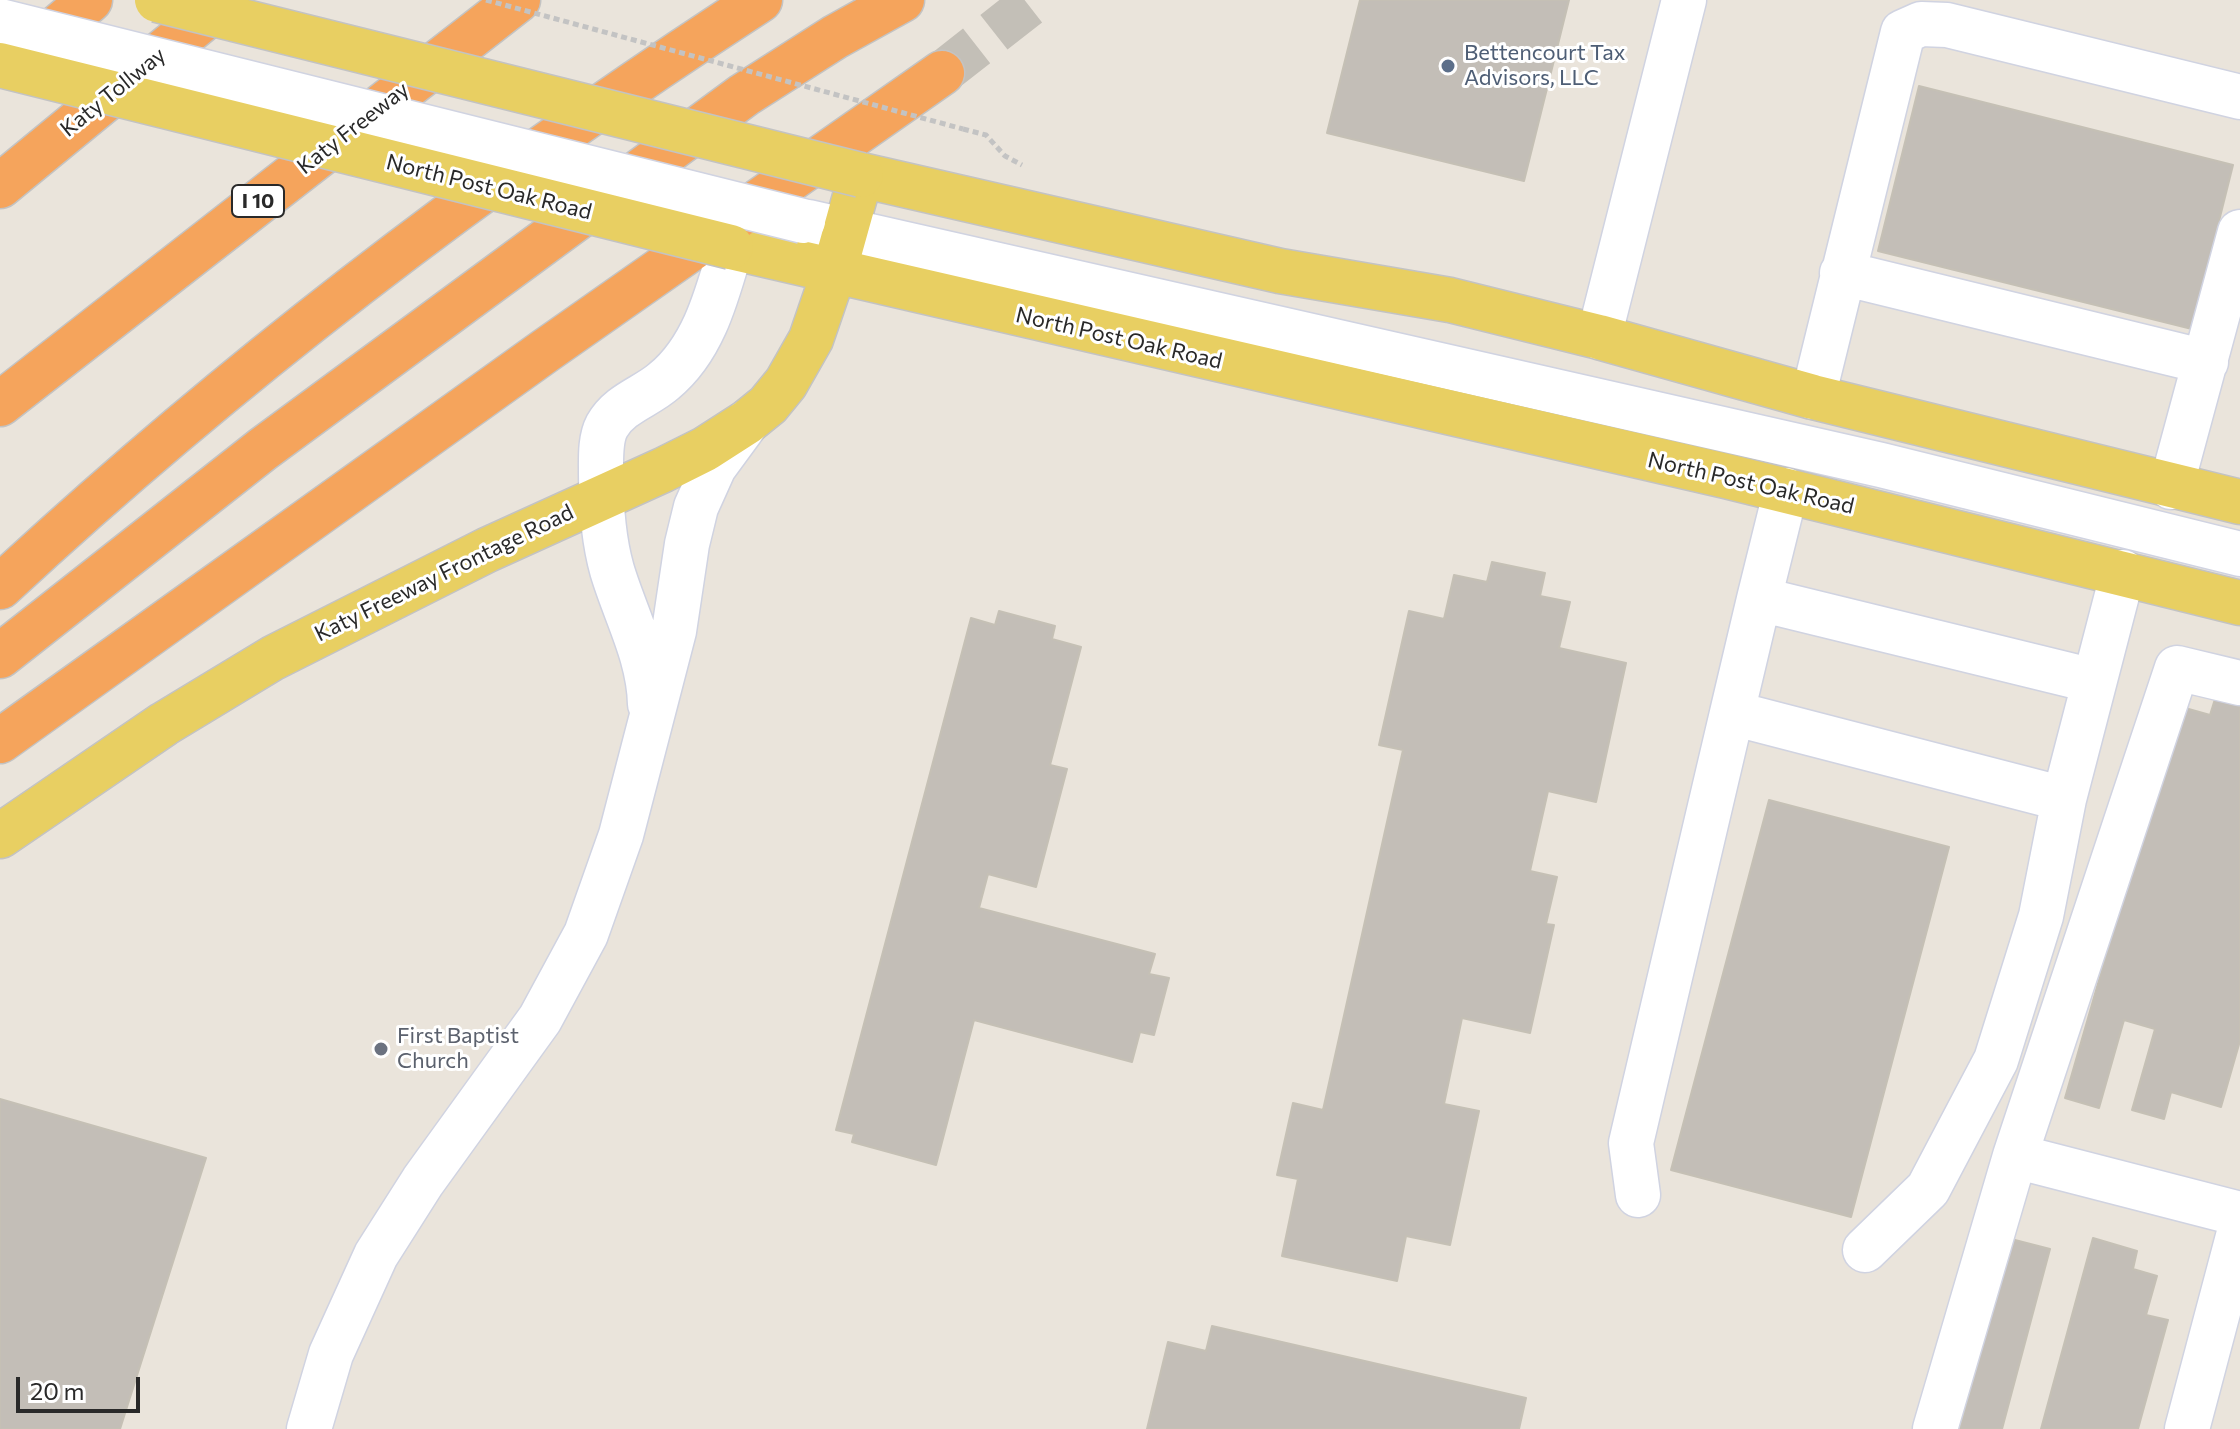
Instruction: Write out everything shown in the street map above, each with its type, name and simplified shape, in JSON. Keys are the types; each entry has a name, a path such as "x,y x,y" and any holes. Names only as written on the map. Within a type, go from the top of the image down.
{"highway":[{"path":"0,76 90,0"},
{"name":"Katy Tollway","path":"0,186 226,0"},
{"name":"Katy Freeway","path":"0,404 518,0"},
{"path":"0,587 84,509 327,305 496,180 760,0"},
{"path":"0,656 263,449 744,95 835,37 902,0"},
{"path":"0,741 532,360 942,73"}],"main road":[{"path":"157,0 757,151 1280,271 1450,300 1599,337 1813,397 2240,502"},
{"name":"North Post Oak Road","path":"0,65 834,272 1786,490 2240,603"},
{"name":"Katy Freeway Frontage Road","path":"0,836 164,724 273,658 487,550 705,449 747,422 768,405 801,361 834,272 861,175"}],"street":[{"path":"1599,337 1684,0"},
{"path":"0,21 738,246 803,221 1881,465 2240,554"},
{"path":"1813,397 1903,32 1921,24 1947,25 2240,97"},
{"path":"648,726 650,697 645,672 604,539 601,453 606,427 625,406 664,382 688,358 738,246 757,151"},
{"path":"2171,487 2240,232"},
{"path":"1842,273 2206,362"},
{"path":"309,1429 331,1354 376,1255 423,1181 540,1019 586,934 621,835 674,631 696,507 714,467 747,422"},
{"path":"1638,1195 1631,1143 1786,490"},
{"path":"1865,1250 1928,1189 1996,1060 2041,916 2064,799 2123,572"},
{"path":"1759,599 2094,681"},
{"path":"1935,1429 2015,1156 2177,668 2240,683"},
{"path":"1732,713 2064,799"},
{"path":"2015,1156 2240,1214"},
{"path":"2187,1429 2240,1229"}],"path":[{"path":"486,0 963,129"}],"building":[{"name":"Bettencourt Tax Advisors, LLC","path":"1360,0 1569,0 1524,181 1327,133"},
{"path":"1919,86 2233,165 2192,329 1878,251"},
{"path":"1492,562 1545,573 1540,596 1570,602 1559,648 1626,663 1596,802 1548,791 1530,871 1557,877 1546,924 1554,925 1530,1033 1462,1018 1444,1104 1479,1111 1450,1245 1406,1236 1397,1281 1282,1256 1298,1179 1277,1175 1293,1103 1323,1110 1403,750 1379,745 1409,611 1444,619 1454,575 1487,582"},
{"path":"999,611 1055,626 1052,639 1081,647 1050,765 1067,769 1036,887 988,874 979,908 1155,954 1149,974 1169,978 1154,1035 1140,1032 1132,1062 974,1020 936,1165 852,1142 854,1134 836,1130 971,618 995,625"},
{"path":"2215,699 2240,706 2240,1041 2221,1107 2171,1092 2164,1119 2132,1110 2155,1029 2124,1020 2099,1108 2065,1098 2178,706 2210,715"},
{"path":"1769,800 1949,847 1851,1217 1671,1170"},
{"path":"0,1099 206,1158 120,1429 0,1429"},
{"path":"2093,1238 2137,1251 2133,1269 2157,1276 2146,1315 2168,1320 2138,1429 2041,1429"},
{"path":"2011,1239 2050,1249 2002,1429 1960,1429"},
{"path":"1212,1326 1526,1398 1519,1429 1147,1429 1168,1342 1206,1351"}],"tunnel":[{"path":"942,73 1035,0"}],"place":[{"name":"Bettencourt Tax Advisors, LLC","path":"1448,66"},
{"name":"First Baptist Church","path":"381,1049"}]}
